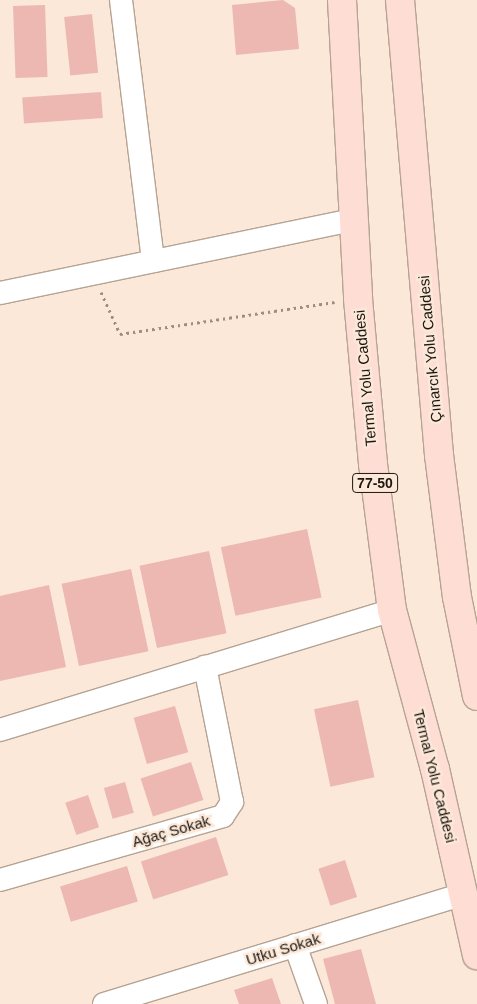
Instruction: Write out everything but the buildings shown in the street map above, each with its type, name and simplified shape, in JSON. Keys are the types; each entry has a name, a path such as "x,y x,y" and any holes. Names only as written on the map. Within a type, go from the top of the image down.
{"main road":[{"name":"Termal Yolu Caddesi","path":"342,0 358,299 373,464 392,610 435,769 477,955"},
{"name":"Çınarcık Yolu Caddesi","path":"400,0 439,455 457,597 477,696"}],"street":[{"path":"121,0 153,261"},
{"path":"0,293 354,220"},
{"path":"0,730 392,610"},
{"name":"Ağaç Sokak","path":"0,880 223,816 232,802 205,667"},
{"name":"Utku Sokak","path":"104,1004 147,998 295,945 462,894"},
{"path":"295,945 316,1004"}],"path":[{"path":"92,274 120,334 358,299"}]}
